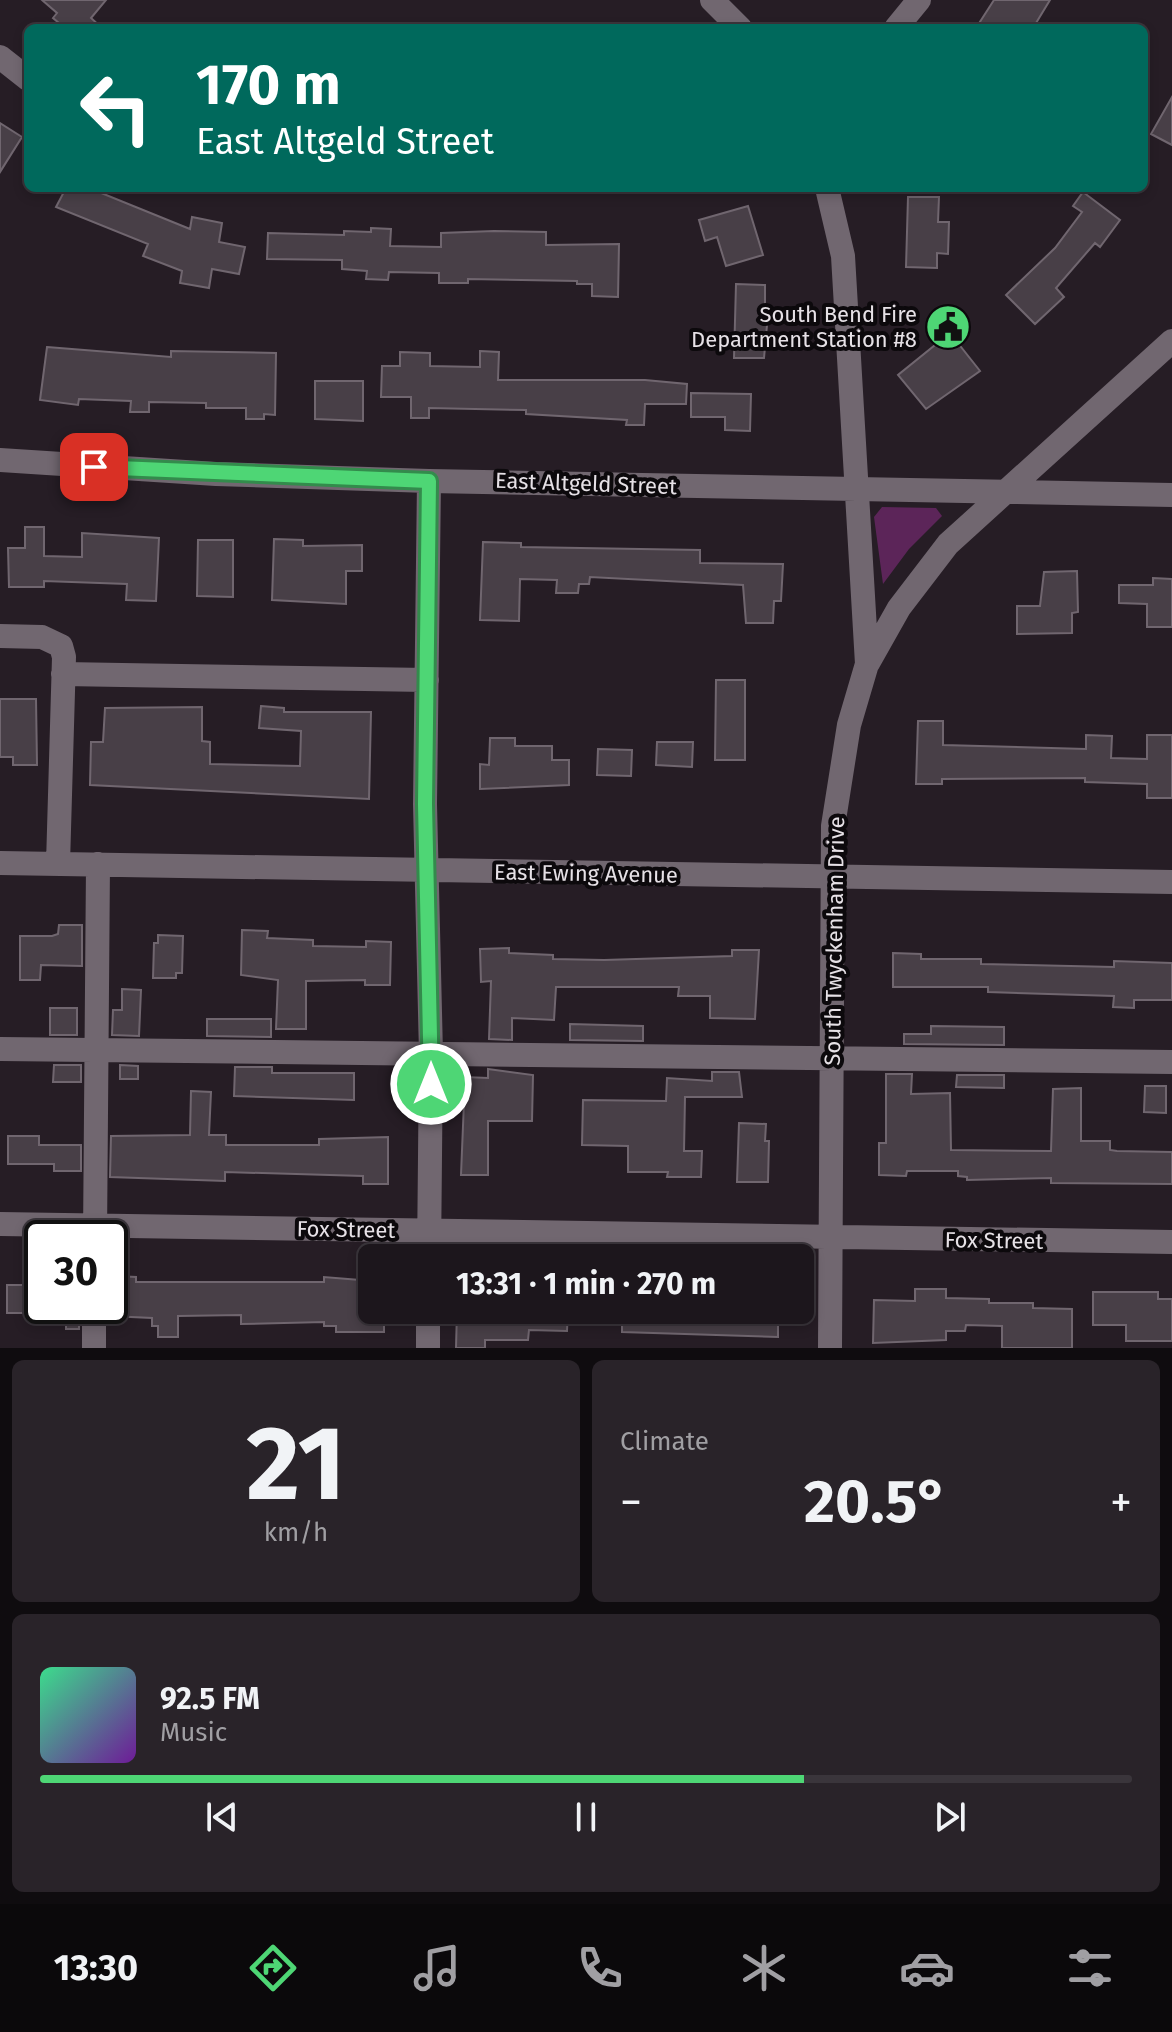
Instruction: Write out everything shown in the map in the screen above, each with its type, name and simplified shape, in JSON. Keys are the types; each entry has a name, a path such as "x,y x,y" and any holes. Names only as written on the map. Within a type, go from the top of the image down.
{"street":[{"path":"712,0 736,24"},
{"path":"899,24 919,0"},
{"path":"0,57 24,76"},
{"name":"South Twyckenham Drive","path":"828,192 843,256 867,664 849,725 833,826 830,1348"},
{"path":"867,664 899,608 948,544 1004,492 1080,429 1172,341"},
{"name":"East Altgeld Street","path":"0,460 216,474 429,481 1172,495"},
{"path":"429,481 425,804 431,1054 429,1244"},
{"path":"0,636 54,640 61,646 64,657 58,864"},
{"path":"63,674 427,680"},
{"name":"East Ewing Avenue","path":"0,863 833,879 1172,882"},
{"path":"95,1220 98,864"},
{"path":"0,1049 1172,1062"},
{"name":"Fox Street","path":"0,1224 24,1226"},
{"name":"Fox Street","path":"128,1232 429,1230 1172,1242"},
{"path":"94,1324 94,1348"},
{"path":"428,1324 428,1348"}],"shaded area":[{"path":"882,507 936,508 942,516 909,549 883,584 874,517"}],"building":[{"path":"42,0 106,0 91,18 98,24 60,24 53,18 57,13"},
{"path":"994,0 1050,0 1035,24 979,24"},
{"path":"1172,97 1172,145 1151,134"},
{"path":"0,123 22,137 0,172"},
{"path":"64,192 99,192 190,229 192,217 222,223 219,242 245,247 239,274 212,269 209,288 180,283 182,271 143,256 148,244 56,207"},
{"path":"1083,192 1120,220 1100,247 1095,243 1056,288 1064,297 1035,324 1006,295 1055,248 1082,212 1073,206"},
{"path":"908,197 939,197 938,222 949,222 948,254 937,253 937,268 906,267"},
{"path":"748,206 763,255 726,266 717,237 705,241 699,220"},
{"path":"371,228 391,229 390,246 441,247 441,233 494,231 546,232 546,245 619,244 618,297 592,296 592,284 577,284 577,281 468,279 468,283 439,283 439,273 389,272 388,280 366,279 367,271 342,269 342,260 267,259 268,233 344,235 344,231 371,232"},
{"path":"736,284 765,285 765,314 768,314 764,358 734,358"},
{"path":"950,333 980,371 926,409 898,375"},
{"path":"47,347 171,357 171,351 276,353 275,415 264,414 264,419 246,419 246,408 206,408 206,403 149,402 149,412 130,412 131,401 79,399 78,405 40,400"},
{"path":"480,351 499,352 498,380 645,380 687,384 686,404 645,404 644,425 626,425 627,420 526,414 526,410 429,408 429,418 411,418 411,397 381,397 382,366 400,366 400,352 430,353 430,366 480,367"},
{"path":"315,381 363,381 363,421 315,419"},
{"path":"691,393 751,394 750,431 725,430 725,417 691,417"},
{"path":"25,527 44,527 44,556 82,557 82,533 159,538 156,601 126,600 127,584 44,581 44,587 9,587 8,548 25,548"},
{"path":"274,539 303,540 303,546 362,545 362,571 346,571 346,604 272,600"},
{"path":"198,540 233,540 233,597 197,596"},
{"path":"483,542 521,543 521,547 700,550 700,563 783,564 781,601 774,601 773,623 746,623 743,585 590,577 589,584 579,584 578,593 556,593 557,580 520,579 519,621 480,620"},
{"path":"1077,571 1078,612 1072,613 1072,633 1017,634 1017,606 1040,606 1044,572"},
{"path":"1153,578 1172,579 1172,627 1147,627 1147,604 1119,603 1119,585 1153,585"},
{"path":"716,680 745,680 745,760 715,760"},
{"path":"0,699 36,699 37,765 13,765 13,757 0,757"},
{"path":"261,706 284,708 284,712 371,712 369,799 90,785 91,742 103,742 105,708 202,707 202,741 210,742 210,764 300,766 301,731 259,728"},
{"path":"918,721 943,721 943,745 1086,749 1086,735 1112,736 1111,758 1147,759 1147,735 1172,735 1172,798 1147,798 1147,784 1085,782 1085,778 942,779 942,784 916,784"},
{"path":"490,738 515,738 515,746 552,746 552,760 569,760 569,785 480,789 480,764 489,765"},
{"path":"657,742 693,742 692,767 656,765"},
{"path":"598,749 632,750 631,776 597,775"},
{"path":"59,925 82,925 82,966 41,965 40,980 20,980 20,936 52,936 58,934"},
{"path":"242,930 268,931 267,938 313,940 313,946 366,947 366,941 391,942 390,985 365,985 365,980 306,981 306,1029 276,1029 278,980 241,975"},
{"path":"158,935 183,936 182,973 176,973 176,978 153,978 154,943 158,943"},
{"path":"509,948 509,953 553,955 553,959 604,960 732,956 732,950 759,950 755,1019 710,1018 710,996 678,996 679,987 556,987 554,1020 512,1018 512,1040 489,1039 491,981 481,982 480,949"},
{"path":"893,953 921,954 921,959 981,959 981,964 1114,967 1114,961 1172,963 1172,1000 1134,1000 1134,1008 1113,1007 1114,996 988,992 988,987 893,987"},
{"path":"122,989 141,990 139,1036 112,1035 113,1010 122,1010"},
{"path":"50,1008 77,1008 77,1035 50,1035"},
{"path":"207,1019 271,1019 271,1037 207,1036"},
{"path":"570,1024 643,1026 643,1041 570,1040"},
{"path":"931,1026 1004,1027 1004,1045 904,1044 904,1034 931,1034"},
{"path":"54,1065 81,1065 81,1082 53,1082"},
{"path":"120,1065 138,1066 138,1079 120,1079"},
{"path":"235,1067 272,1067 272,1073 354,1073 354,1100 234,1096"},
{"path":"488,1069 533,1075 532,1121 488,1121 488,1175 461,1175 465,1077 488,1078"},
{"path":"712,1072 739,1072 742,1097 685,1097 684,1151 702,1151 701,1177 667,1177 668,1172 628,1172 628,1146 582,1145 583,1100 666,1101 667,1078 712,1081"},
{"path":"886,1074 912,1074 911,1094 950,1093 951,1150 1051,1151 1053,1089 1081,1088 1081,1141 1110,1141 1110,1150 1117,1151 1172,1152 1172,1184 1051,1183 1051,1178 967,1180 967,1177 958,1176 958,1171 907,1171 906,1176 879,1175 879,1143 886,1143"},
{"path":"957,1075 1004,1075 1004,1088 956,1087"},
{"path":"1145,1086 1166,1086 1166,1113 1144,1112"},
{"path":"191,1091 211,1092 209,1135 226,1135 226,1145 319,1145 319,1139 388,1137 388,1184 363,1184 363,1176 225,1172 225,1181 110,1177 111,1136 190,1135"},
{"path":"739,1123 766,1124 765,1141 769,1141 768,1182 737,1182"},
{"path":"8,1136 39,1136 39,1145 81,1145 81,1171 54,1171 54,1164 8,1164"},
{"path":"128,1277 136,1277 136,1282 324,1282 324,1277 358,1280 358,1324 384,1324 384,1332 336,1332 336,1326 324,1326 324,1322 241,1324 241,1315 178,1316 178,1337 158,1337 158,1326 152,1326 152,1318 128,1317"},
{"path":"7,1285 24,1285 24,1313 7,1313"},
{"path":"915,1289 946,1289 946,1298 989,1299 989,1303 1033,1303 1033,1308 1072,1309 1072,1348 1002,1348 1002,1326 966,1325 965,1331 946,1331 946,1340 873,1343 874,1300 915,1301"},
{"path":"1093,1292 1158,1292 1158,1299 1172,1299 1172,1341 1126,1341 1126,1325 1093,1325"},
{"path":"66,1324 79,1324 79,1329 66,1329"},
{"path":"457,1324 567,1324 567,1331 529,1330 528,1340 485,1340 485,1348 456,1348"},
{"path":"622,1324 778,1324 778,1337 622,1332"}],"place":[{"name":"South Bend Fire Department Station #8","path":"948,327"}],"route":[{"path":"94,467 429,481 425,804 431,1084"}]}
